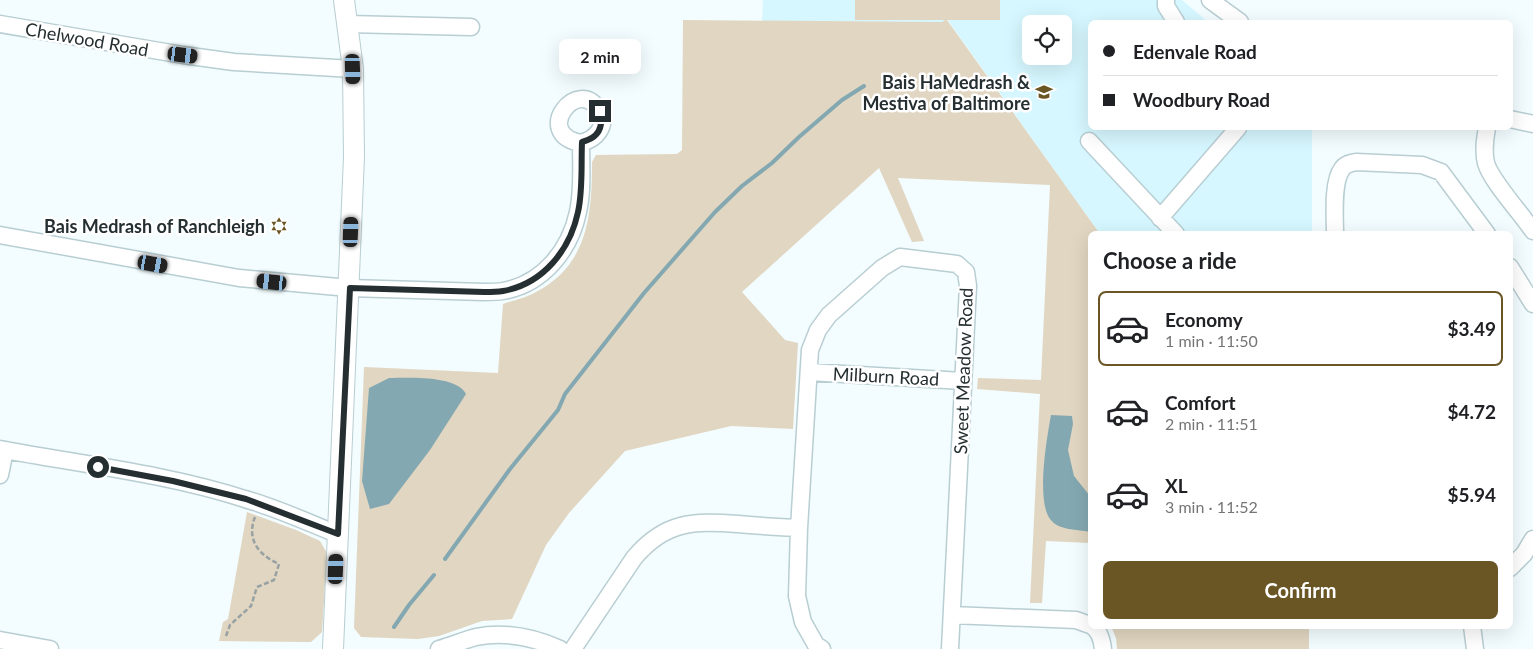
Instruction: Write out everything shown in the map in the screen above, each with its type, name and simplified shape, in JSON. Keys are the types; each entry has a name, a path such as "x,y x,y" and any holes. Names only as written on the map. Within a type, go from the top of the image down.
{"main road":[{"path":"333,649 350,288 354,157 353,69 344,0"}],"street":[{"path":"1166,0 1166,6 1175,20"},
{"path":"1210,0 1237,20"},
{"name":"Chelwood Road","path":"0,24 234,62 353,69"},
{"path":"348,24 471,27"},
{"path":"1513,120 1533,124"},
{"path":"1160,218 1236,130"},
{"path":"1487,130 1486,162 1491,175 1533,231"},
{"path":"1089,141 1173,231"},
{"path":"0,235 239,278 289,284 350,288 504,291 524,284 542,274 557,259 567,244 575,224 580,194 582,142"},
{"path":"1335,231 1338,178 1342,169 1348,164 1356,162 1422,165 1441,172 1485,231"},
{"name":"Sweet Meadow Road","path":"822,649 816,645 803,622 797,596 799,528 810,350 818,330 829,315 882,268 900,256 957,264 966,272 968,286 950,649"},
{"path":"1513,276 1533,304"},
{"name":"Milburn Road","path":"809,372 963,380"},
{"path":"0,475 2,450 173,481 221,492 259,504 338,534"},
{"path":"572,649 634,558 644,546 671,529 688,524 708,522 799,528"},
{"path":"1513,565 1533,541"},
{"path":"952,615 1076,620 1088,625"},
{"path":"1096,629 1101,637 1103,649"},
{"path":"1472,629 1475,649"},
{"path":"439,649 475,638 494,635 526,637 560,649"},
{"path":"0,640 50,649"}],"path":[{"path":"226,636 230,625 243,615 250,606 257,587 274,580 279,564 263,554 252,539 253,524 259,504"}],"shaded area":[{"name":"Bais HaMedrash & Mestiva of Baltimore","path":"763,0 1182,0 1206,20 1088,20 1088,130 1312,130 1312,231 1098,231 947,19 942,22 762,21"},
{"path":"855,0 1000,0 1000,20 947,20 1098,231 1088,231 1088,543 1046,541 1042,603 1030,603 1040,394 977,389 978,378 1041,380 1050,185 898,178 924,241 912,242 879,168 742,292 785,340 798,343 793,429 731,426 625,451 569,513 546,545 512,619 482,621 439,636 418,639 361,637 354,628 364,367 498,373 503,304 532,294 553,281 567,268 577,253 584,237 588,219 591,201 592,162 596,155 677,154 682,150 683,20 942,22 945,20 855,20"},
{"path":"389,378 419,378 452,383 461,388 466,394 430,450 389,504 370,509 362,481 369,388"},
{"path":"1051,415 1072,416 1073,424 1068,450 1074,476 1088,494 1088,532 1058,526 1050,519 1046,510 1043,484"},
{"path":"247,512 320,541 327,553 322,632 311,642 219,641 223,622 228,619"},
{"path":"1112,629 1309,629 1309,649 1117,649 1116,638"}],"waterway":[{"path":"445,559 510,469 558,410 565,394 644,293 715,212 742,186 772,163 842,100 864,86"},
{"path":"394,627 409,605 434,575"}],"place":[{"name":"Bais HaMedrash & Mestiva of Baltimore","path":"1044,92"},
{"name":"Bais Medrash of Ranchleigh","path":"279,226"}],"route":[{"path":"98,467 173,481 246,499 338,534 350,288 504,291 524,284 542,274 557,259 567,244 575,224 580,194 582,142 591,140 597,135 602,121 600,111"}]}
